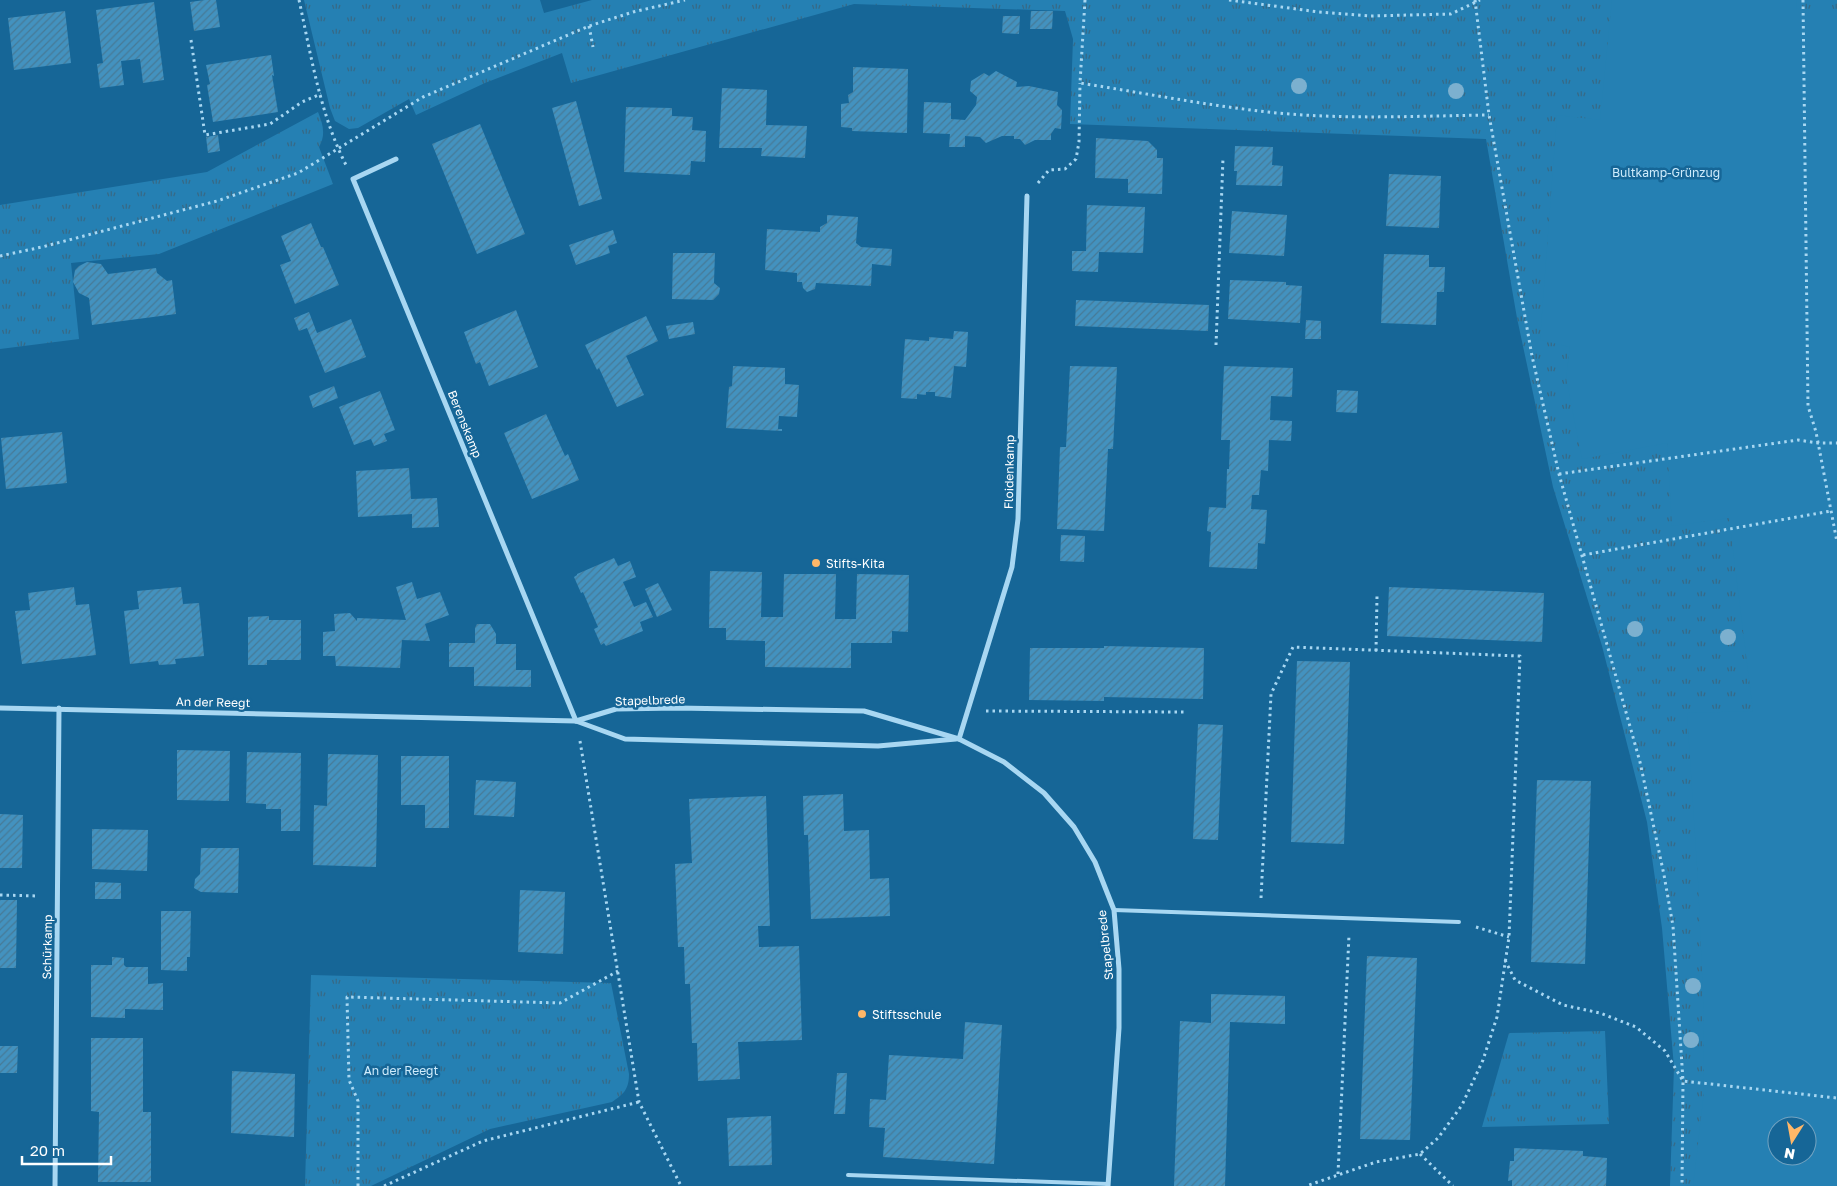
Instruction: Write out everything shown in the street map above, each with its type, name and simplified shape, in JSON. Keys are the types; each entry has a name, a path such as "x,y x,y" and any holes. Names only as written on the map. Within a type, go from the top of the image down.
{"street":[{"name":"Berenskamp","path":"396,159 353,179 576,721"},
{"name":"Floidenkamp","path":"959,739 1012,567 1018,519 1027,196"},
{"name":"An der Reegt","path":"0,708 576,721"},
{"name":"Schürkamp","path":"54,1186 59,708"},
{"name":"Stapelbrede","path":"576,721 616,709 864,711 959,739 1004,762 1044,793 1074,827 1095,862 1114,910 1119,969 1118,1028 1108,1185"},
{"path":"576,721 626,739 878,746 959,739"}],"lane":[{"path":"1114,910 1459,922"},
{"path":"848,1175 1108,1185"}],"path":[{"path":"298,0 320,94 337,148"},
{"path":"0,256 42,247 218,201 298,172 423,97 589,26 633,12 685,0"},
{"path":"1027,196 1049,170 1065,169 1076,159 1079,142 1085,0"},
{"path":"1229,0 1319,12 1371,16 1451,14 1480,0"},
{"path":"1803,0 1808,406 1818,443 1837,542"},
{"path":"1475,2 1489,115 1532,356 1559,474 1640,762 1656,830 1673,926 1683,1080 1682,1186"},
{"path":"589,26 593,47"},
{"path":"191,40 205,135 270,124 295,106 320,94"},
{"path":"1080,83 1269,112 1350,116 1489,115"},
{"path":"1216,345 1223,158"},
{"path":"1559,474 1798,440 1837,443"},
{"path":"1583,555 1831,511"},
{"path":"1376,651 1377,596"},
{"path":"1260,915 1271,694 1293,647 1520,656 1509,937 1504,960 1497,1017 1483,1060 1462,1105 1438,1138 1420,1154 1376,1162 1306,1186"},
{"path":"968,710 1186,712"},
{"path":"576,721 640,1102 681,1186"},
{"path":"0,895 57,896"},
{"path":"1338,1174 1350,918"},
{"path":"1459,922 1509,937"},
{"path":"1504,960 1515,980 1563,1005 1600,1013 1636,1027 1665,1051 1683,1080"},
{"path":"358,1186 358,1101 349,1080 347,998 560,1004 618,971"},
{"path":"1683,1080 1837,1098"},
{"path":"384,1186 483,1141 640,1102"},
{"path":"1420,1154 1453,1186"}],"green space":[{"name":"Bultkamp-Grünzug","path":"304,0 540,0 544,13 592,0 1837,0 1837,1186 1670,1186 1674,1067 1662,928 1647,822 1602,646 1553,487 1517,318 1486,139 1070,124 1073,39 1065,11 854,4 571,83 562,53 485,83 416,115 409,99 358,128 349,129 335,121 330,108"},
{"path":"1612,0 1796,0 1797,9 1837,9 1837,1186 1693,1186 1704,1092 1703,996 1687,713 1753,711 1729,518 1672,526 1667,443 1582,459 1566,378 1570,347 1540,340 1557,115 1600,120"},
{"path":"318,112 323,130 319,147 333,184 159,254 71,263 79,339 0,349 0,205 207,172"},
{"name":"An der Reegt","path":"311,975 611,983 629,1074 627,1087 623,1094 612,1102 490,1129 371,1186 305,1186"},
{"path":"1605,1031 1609,1124 1482,1127 1509,1033"}],"building":[{"path":"216,0 220,27 194,31 190,2"},
{"path":"154,2 164,80 143,83 140,59 121,61 124,85 100,88 97,64 103,63 96,10"},
{"path":"65,11 71,63 14,70 8,18"},
{"path":"1031,11 1053,11 1052,29 1030,29"},
{"path":"1003,16 1020,16 1019,34 1002,33"},
{"path":"271,55 278,112 213,122 207,85 210,84 206,65"},
{"path":"853,67 908,69 907,133 852,131 852,128 841,127 841,104 849,103 848,95 853,92"},
{"path":"996,71 1017,82 1016,87 1029,86 1058,92 1057,105 1062,110 1061,129 1055,128 1051,134 1051,140 1035,140 1025,145 1020,139 1014,139 1014,136 1002,136 986,143 980,137 965,136 965,147 949,147 950,134 923,133 924,102 951,103 951,119 965,120 976,105 977,97 970,91 971,81 984,73 989,76"},
{"path":"722,88 767,90 766,125 807,126 805,158 761,156 762,148 719,148"},
{"path":"576,101 602,199 579,206 552,108"},
{"path":"626,107 672,108 672,116 693,117 692,130 706,131 705,162 691,161 690,175 624,172"},
{"path":"480,124 525,234 477,254 432,144"},
{"path":"218,135 220,151 208,153 206,137"},
{"path":"1096,138 1148,141 1157,150 1157,158 1163,158 1162,194 1128,193 1128,179 1095,178"},
{"path":"1235,146 1273,147 1272,165 1283,166 1282,186 1236,185 1237,171 1234,171"},
{"path":"1389,174 1441,176 1439,228 1386,226"},
{"path":"1087,205 1145,207 1143,253 1099,252 1098,272 1072,271 1072,251 1086,251"},
{"path":"1232,211 1287,215 1284,256 1229,253"},
{"path":"827,215 858,217 856,243 861,247 892,249 891,266 872,264 871,286 816,283 815,289 807,292 803,288 802,282 797,282 797,273 765,270 767,229 820,232 820,227 827,223"},
{"path":"311,223 339,285 295,304 280,265 291,261 281,236"},
{"path":"613,230 617,243 608,246 610,253 576,265 569,245"},
{"path":"673,253 715,253 714,283 720,288 719,294 713,300 672,299"},
{"path":"1384,254 1429,255 1429,267 1445,267 1444,292 1437,292 1436,325 1381,323"},
{"path":"87,262 101,264 108,274 156,268 157,273 167,281 172,280 176,314 92,325 89,298 79,293 73,282 75,270"},
{"path":"1230,280 1286,282 1286,285 1302,286 1300,323 1228,319"},
{"path":"1076,300 1209,305 1208,331 1075,326"},
{"path":"516,310 538,367 489,386 480,362 476,364 464,332"},
{"path":"309,312 317,333 351,319 366,357 325,373 307,328 299,331 294,318"},
{"path":"646,316 658,341 626,356 644,395 617,407 599,368 597,370 585,345"},
{"path":"1306,320 1321,321 1321,339 1305,339"},
{"path":"693,322 695,334 669,339 666,326"},
{"path":"954,331 968,332 966,367 954,366 951,398 935,396 935,392 926,392 926,395 917,394 917,399 901,398 905,339 929,341 929,337 953,339"},
{"path":"733,366 785,368 785,384 799,385 797,417 779,416 778,429 782,429 782,431 726,428 729,387 732,386"},
{"path":"1070,366 1117,367 1113,449 1108,449 1104,531 1057,529 1060,447 1066,447"},
{"path":"1224,366 1293,368 1292,397 1271,396 1270,420 1292,421 1291,441 1269,440 1268,471 1261,470 1259,495 1252,495 1251,509 1267,510 1265,544 1258,543 1257,569 1209,567 1211,532 1207,531 1209,507 1226,508 1227,469 1229,469 1230,440 1221,440"},
{"path":"334,386 338,398 313,408 309,396"},
{"path":"1337,390 1358,391 1357,413 1336,412"},
{"path":"380,391 395,430 384,434 387,441 374,446 371,439 354,445 339,407"},
{"path":"546,414 565,456 568,454 579,480 532,499 504,433"},
{"path":"62,432 67,483 6,489 1,438"},
{"path":"409,468 411,499 437,498 439,527 412,528 412,514 358,517 356,471"},
{"path":"1061,535 1085,536 1084,562 1060,561"},
{"path":"614,558 618,566 630,561 636,577 623,582 634,607 646,602 653,617 640,622 643,631 606,646 604,643 601,645 594,629 598,627 583,592 581,593 574,577"},
{"path":"710,571 762,572 761,617 783,617 784,574 836,574 835,619 856,619 857,574 909,575 908,632 892,631 892,643 851,643 851,668 765,667 765,641 726,640 726,628 709,628"},
{"path":"412,582 417,599 440,592 449,615 425,624 430,641 402,640 400,668 336,666 335,656 323,656 323,632 335,631 334,614 350,613 357,621 357,618 406,620 396,587"},
{"path":"658,583 672,610 657,617 645,589"},
{"path":"74,587 76,605 89,604 96,655 22,664 15,611 30,610 28,593"},
{"path":"181,587 183,604 199,603 204,656 175,659 176,664 159,665 158,661 130,664 124,611 139,609 137,591"},
{"path":"1389,587 1544,593 1542,642 1387,636"},
{"path":"269,616 269,620 301,620 301,660 267,660 267,665 248,665 248,617"},
{"path":"477,624 490,624 496,634 496,644 516,644 516,670 531,670 531,687 474,686 474,667 449,667 449,643 475,643 475,628"},
{"path":"1104,646 1204,648 1203,699 1104,697 1104,701 1029,700 1030,648 1104,648"},
{"path":"1297,661 1350,662 1344,844 1291,842"},
{"path":"1198,724 1223,725 1218,840 1193,839"},
{"path":"177,750 230,751 229,801 177,800"},
{"path":"247,752 301,753 300,831 281,831 281,809 266,809 266,804 246,803"},
{"path":"328,754 378,755 376,867 313,865 314,805 327,806"},
{"path":"401,756 449,756 449,828 425,828 425,805 401,805"},
{"path":"476,780 516,782 514,817 474,815"},
{"path":"1537,780 1591,781 1585,964 1531,962"},
{"path":"843,794 844,831 869,830 870,879 889,878 890,916 811,919 808,835 804,835 803,796"},
{"path":"766,796 770,926 758,926 759,947 799,946 802,1040 738,1042 740,1079 698,1081 697,1043 692,1043 690,984 685,984 684,947 678,947 675,864 692,863 689,799"},
{"path":"0,814 23,815 22,868 0,868"},
{"path":"92,829 148,830 147,871 92,869"},
{"path":"201,848 239,848 238,893 201,892 194,888 195,879 200,874"},
{"path":"95,882 121,883 121,899 95,899"},
{"path":"520,890 565,892 563,954 518,952"},
{"path":"0,900 17,900 16,968 0,968"},
{"path":"161,911 191,911 190,957 187,957 187,971 161,970"},
{"path":"1367,956 1417,958 1410,1140 1360,1139"},
{"path":"112,957 124,958 124,965 126,967 148,967 148,984 163,983 163,1010 125,1009 125,1018 91,1017 91,965 112,965"},
{"path":"1211,994 1285,996 1285,1024 1230,1022 1225,1186 1174,1186 1180,1021 1211,1023"},
{"path":"965,1022 1002,1025 994,1164 883,1157 885,1128 869,1127 870,1099 886,1100 889,1055 963,1059"},
{"path":"91,1038 143,1038 143,1112 151,1112 151,1182 98,1182 99,1112 91,1111"},
{"path":"0,1046 18,1046 17,1073 0,1073"},
{"path":"232,1071 295,1074 294,1137 231,1133"},
{"path":"837,1073 847,1073 845,1114 834,1114"},
{"path":"771,1116 772,1165 729,1166 727,1118"},
{"path":"1514,1148 1583,1151 1583,1156 1607,1158 1606,1186 1512,1186 1512,1180 1508,1181 1510,1161 1514,1161"}],"place":[{"name":"Stifts-Kita","path":"816,563"},
{"name":"Stiftsschule","path":"862,1014"}]}
